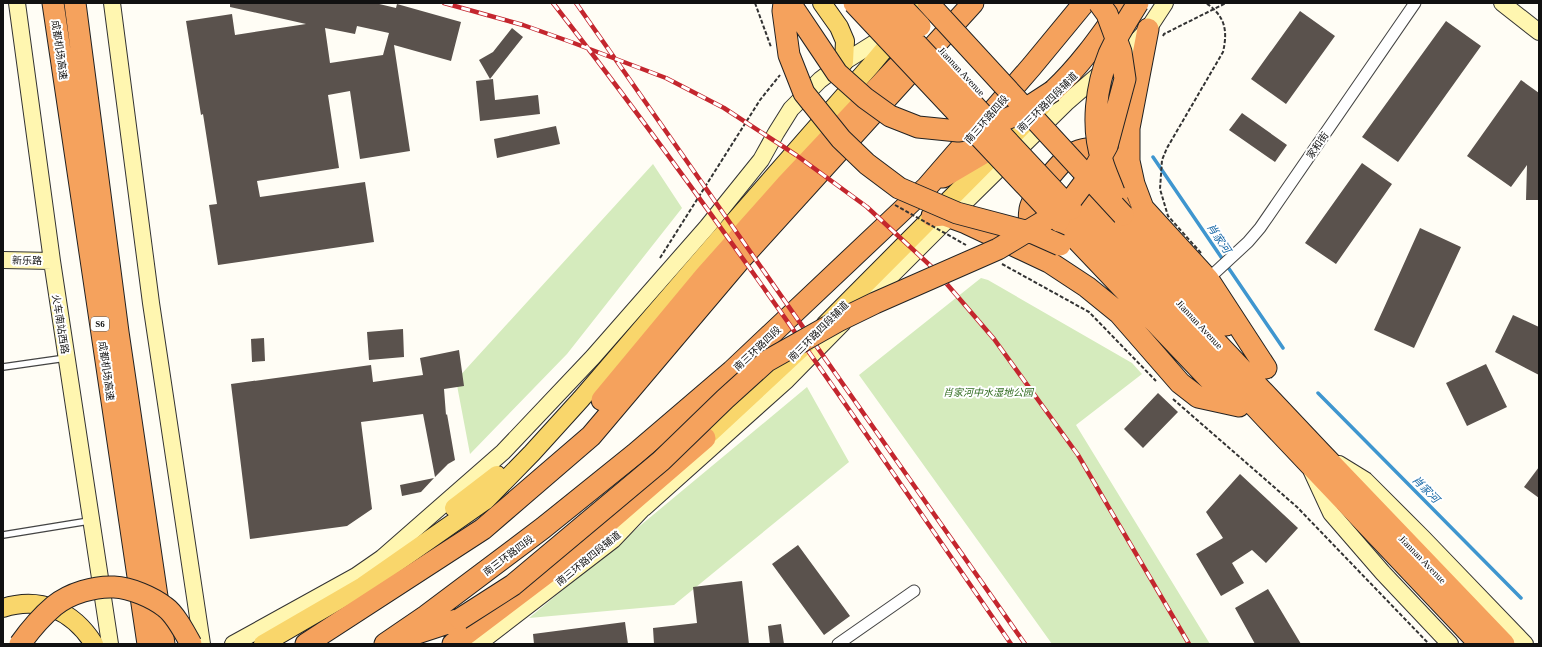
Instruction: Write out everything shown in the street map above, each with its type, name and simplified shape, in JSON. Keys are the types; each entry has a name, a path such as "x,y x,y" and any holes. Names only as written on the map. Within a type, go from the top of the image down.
{"highway":[{"name":"成都机场高速","path":"53,3 148,644"},
{"name":"成都机场高速","path":"75,3 118,332 164,644"},
{"path":"784,3 783,12 789,55 804,93 840,139 867,164 899,188 957,213 1033,233 1060,245 1090,263 1123,289 1213,384 1239,406"},
{"path":"790,3 837,73 865,98 890,116 918,128 958,131 987,127 1016,115 1053,91 1072,73 1124,3"},
{"path":"854,3 1071,210 1123,289"},
{"name":"Jiannan Avenue","path":"878,3 1071,210 1273,413 1480,644"},
{"name":"Jiannan Avenue","path":"898,3 1071,210"},
{"path":"928,3 1266,368"},
{"path":"533,485 700,282 786,185 923,40 964,3"},
{"path":"306,644 483,529 591,436 739,261 972,3"},
{"name":"南三环路四段","path":"385,644 426,623 635,454 732,371 927,187 1032,66 1084,3"},
{"path":"388,644 426,623 460,619 514,585 661,461 767,361 838,321 998,249 1046,220 1072,199 1093,171 1107,146 1125,79 1121,52 1107,14 1099,3"},
{"path":"1123,215 1101,159 1096,121 1099,88 1109,54 1138,3"},
{"path":"1143,208 1134,184 1129,161 1128,128 1154,34"},
{"path":"927,187 1014,136"},
{"path":"944,217 944,215 966,223 1049,262 1064,272 1087,287 1119,313 1180,383 1198,397 1273,413 1278,389 1214,274 1143,208 1128,191 1123,176 1110,156 1103,150 1084,148 1072,154 1059,166 1040,188 1030,208 1029,221 1032,237 1045,254 1064,272"},
{"path":"453,644 564,560 705,438"},
{"name":"Jiannan Avenue","path":"1313,456 1504,644"},
{"path":"20,644 36,622 56,605 75,594 87,590 114,587 132,591 151,598 166,608 185,632 192,644"}],"main road":[{"name":"火车南站西路","path":"17,3 66,358 110,644"},
{"path":"112,3 151,303 202,644"},
{"path":"822,3 839,27 845,41 844,62"},
{"path":"263,644 363,586 486,500 532,453 581,399 923,3"},
{"name":"南三环路四段辅道","path":"478,644 613,540 644,508 705,438 944,217 956,194 1146,3"},
{"path":"644,508 787,380 944,217 1066,104 1133,45 1154,34 1165,3"},
{"path":"1502,3 1539,32"},
{"path":"382,558 503,452 593,357 707,227 761,160 776,133 792,109 820,80 844,62 908,22"},
{"name":"新乐路","path":"3,260 52,261"},
{"path":"233,644 356,576 382,558 507,468 581,399"},
{"path":"1313,456 1331,513 1383,573 1450,644"},
{"path":"1313,456 1365,480 1429,543 1525,644"},
{"path":"3,608 22,604 54,607 78,623 89,635 94,644"}],"street":[{"name":"家和街","path":"1214,274 1248,242 1264,221 1415,3"},
{"path":"838,644 914,591"}],"lane":[{"path":"3,367 66,358"},
{"path":"3,534 92,520"}],"path":[{"path":"1201,253 1168,216 1160,189 1162,160 1167,148 1223,52 1226,39 1223,20 1207,3"},
{"path":"1154,34 1164,34 1226,3"},
{"path":"659,259 760,100 782,73"},
{"path":"995,261 1089,312 1156,381"},
{"path":"1172,399 1297,507 1429,644"}],"green space":[{"path":"653,164 682,208 567,354 470,454 456,380"},
{"name":"肖家河中水湿地公园","path":"981,278 988,280 1132,363 1142,374 1076,425 1210,644 1052,644 859,375"},
{"path":"807,387 849,462 674,605 529,618"}],"building":[{"path":"230,3 375,3 396,8 397,4 461,22 451,61 394,45 410,151 360,159 350,91 328,95 339,168 257,181 260,197 365,182 374,242 218,265 209,205 217,204 203,114 201,115 186,21 232,14 235,35 306,24 230,7","holes":["357,26 389,33 383,55 330,63 325,28 355,34"]},
{"path":"1300,11 1335,36 1286,104 1251,79"},
{"path":"1446,21 1481,46 1398,162 1362,137"},
{"path":"512,28 523,37 490,79 479,60 493,52"},
{"path":"493,79 495,100 538,95 540,114 480,121 476,81"},
{"path":"1521,80 1539,93 1539,200 1526,200 1527,165 1511,187 1467,156"},
{"path":"1242,113 1287,145 1275,162 1229,130"},
{"path":"556,126 560,144 497,158 494,139"},
{"path":"1362,163 1392,184 1336,264 1305,243"},
{"path":"1420,228 1461,247 1414,348 1374,330"},
{"path":"1513,315 1539,327 1539,375 1495,352"},
{"path":"403,329 404,357 369,360 367,332"},
{"path":"264,338 265,361 252,362 251,339"},
{"path":"459,350 464,386 444,389 446,415 447,414 455,460 448,464 435,477 423,414 361,422 372,509 347,526 250,539 231,384 371,365 373,382 423,375 420,358"},
{"path":"1486,364 1507,407 1467,426 1446,383"},
{"path":"1158,393 1178,412 1143,448 1124,429"},
{"path":"1539,467 1539,498 1524,487"},
{"path":"1240,474 1298,528 1266,563 1252,550 1232,563 1244,583 1221,596 1196,554 1223,538 1206,512"},
{"path":"434,478 421,492 402,496 400,485"},
{"path":"798,545 850,616 824,635 772,564"},
{"path":"742,581 749,644 654,644 653,628 697,623 693,587"},
{"path":"1268,589 1301,644 1255,644 1235,608"},
{"path":"625,622 628,644 534,644 533,634"},
{"path":"781,624 784,644 770,644 768,626"}],"waterway":[{"name":"肖家河","path":"1153,157 1283,348"},
{"name":"肖家河","path":"1318,393 1521,598"}],"railway":[{"path":"444,3 523,25 666,78 724,108 796,155 867,207 934,269 994,339 1078,455 1189,644"},
{"path":"553,3 672,160 843,401 1011,644"},
{"path":"576,3 1025,644"}]}
